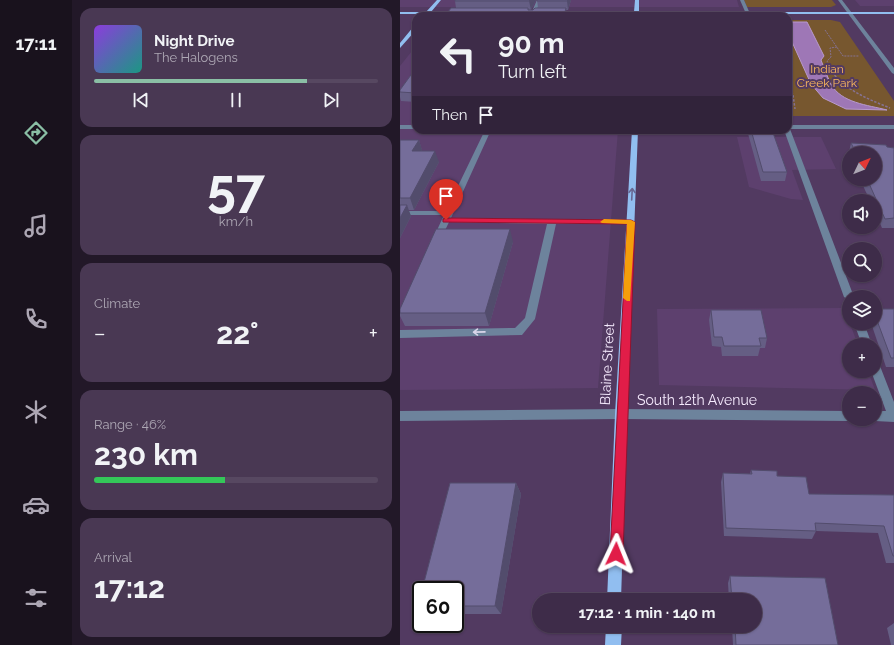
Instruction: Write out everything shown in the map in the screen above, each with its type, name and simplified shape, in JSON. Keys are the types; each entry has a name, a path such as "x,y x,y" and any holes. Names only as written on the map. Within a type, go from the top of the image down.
{"main road":[{"path":"429,12 439,0"},
{"path":"636,12 637,0"},
{"path":"400,13 412,13"},
{"path":"792,14 894,13"},
{"path":"400,46 412,32"},
{"name":"Blaine Street","path":"614,593 621,414 635,134"},
{"path":"613,645 614,633"}],"street":[{"path":"533,12 539,0"},
{"path":"742,0 748,12"},
{"path":"840,0 894,72"},
{"path":"400,127 412,127"},
{"path":"792,127 894,127"},
{"path":"432,248 486,134"},
{"path":"788,134 846,290"},
{"path":"400,213 447,217 631,222"},
{"path":"400,334 518,332 530,319 552,221"},
{"path":"880,378 894,416 882,416"},
{"name":"South 12th Avenue","path":"400,416 621,414 842,416"}],"path":[{"path":"822,28 843,56 862,56"},
{"path":"837,47 830,48 831,57 826,61 832,73 856,94 894,110"},
{"path":"792,92 796,112"}],"shaded area":[{"path":"400,0 737,0 739,7 400,7"},
{"path":"855,0 894,0 894,6 860,6"},
{"path":"792,22 807,22 824,56 821,60 835,90 848,99 864,105 887,110 846,109 823,98 811,84 792,42"},
{"path":"412,51 412,134 618,134 598,388 400,390 400,66"},
{"path":"737,137 821,137 836,169 792,170 803,200 791,199 749,187"},
{"path":"842,308 842,330 852,330 855,338 842,338 842,378 871,378 874,386 842,386 842,389 659,385 657,309"}],"green space":[{"path":"744,0 832,0 836,5 831,7 747,7"},
{"name":"Indian Creek Park","path":"792,20 831,20 840,22 894,101 894,116 792,116"}],"building":[{"path":"455,0 530,0 455,1"},
{"path":"537,0 568,0 537,1"},
{"path":"451,8 528,8 528,10 533,10 535,8 566,8 565,12 448,12"},
{"path":"412,74 412,93 400,92"},
{"path":"752,134 773,134 787,172 763,172"},
{"path":"400,140 419,140 412,151 435,151 410,198 400,198"},
{"path":"851,143 886,145 887,147 894,148 894,218 885,219 882,212 882,194 874,194 870,186 882,186 882,146 852,146"},
{"path":"400,205 407,205 400,218"},
{"path":"436,229 510,229 485,313 400,313 400,309"},
{"path":"882,309 894,309 894,358 891,358 881,330 882,330"},
{"path":"711,310 761,310 767,338 759,338 761,346 724,346 722,337 714,337"},
{"path":"751,470 777,471 777,476 806,477 809,494 894,495 894,556 884,526 815,523 816,531 726,528 723,473 752,474"},
{"path":"450,483 516,483 495,606 464,606 464,581 424,581"},
{"path":"730,576 825,578 838,645 736,645 735,633 762,633 762,593 731,593"}],"slow traffic":[{"path":"604,222 631,222 627,298"}],"route":[{"path":"446,220 631,222 621,414 616,554"}]}
